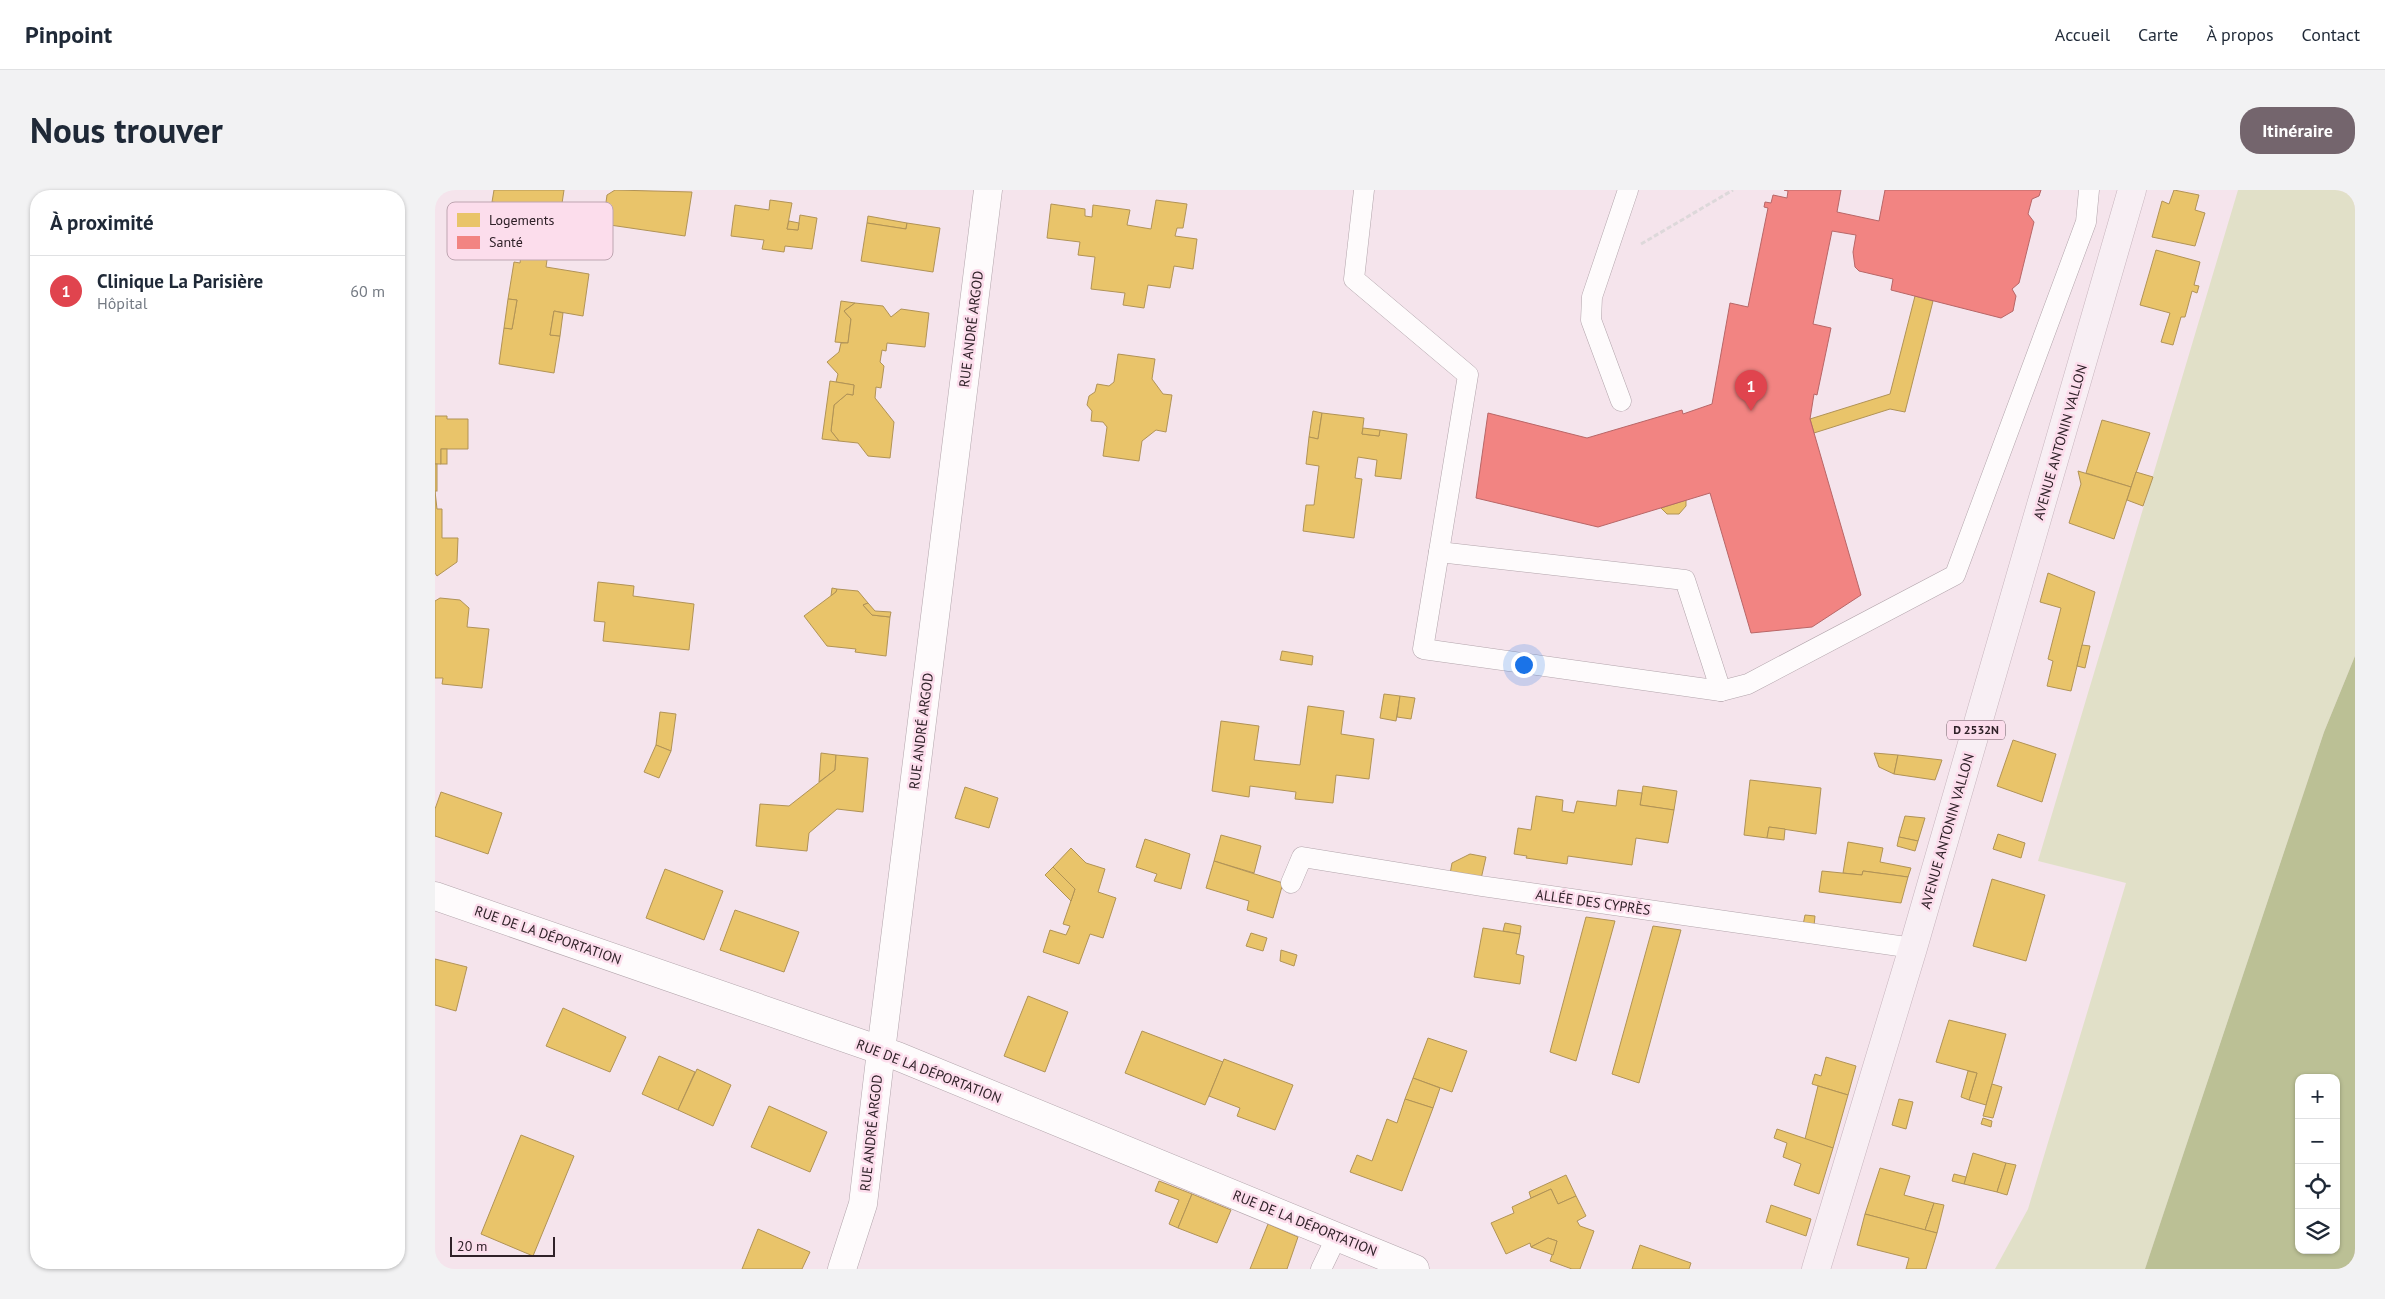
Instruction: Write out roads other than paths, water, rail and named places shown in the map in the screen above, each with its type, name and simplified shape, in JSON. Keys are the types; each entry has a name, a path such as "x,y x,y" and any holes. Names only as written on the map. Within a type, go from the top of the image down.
{"main road":[{"name":"AVENUE ANTONIN VALLON","path":"1816,1269 1913,948 2133,190"}],"street":[{"name":"RUE ANDRÉ ARGOD","path":"842,1269 863,1204 988,190"},
{"name":"RUE DE LA DÉPORTATION","path":"435,896 881,1051 1415,1269"}],"lane":[{"path":"1364,190 1355,279 1468,375 1423,649 1721,691 1748,684 1955,575 2086,222 2089,190"},
{"path":"1621,401 1591,320 1592,297 1628,190"},
{"path":"1439,552 1685,580 1721,691"},
{"name":"ALLÉE DES CYPRÈS","path":"1291,883 1302,857 1481,886 1913,948"},
{"path":"1321,1269 1337,1236"}],"place":[{"name":"Clinique La Parisière","path":"1751,411"}]}
